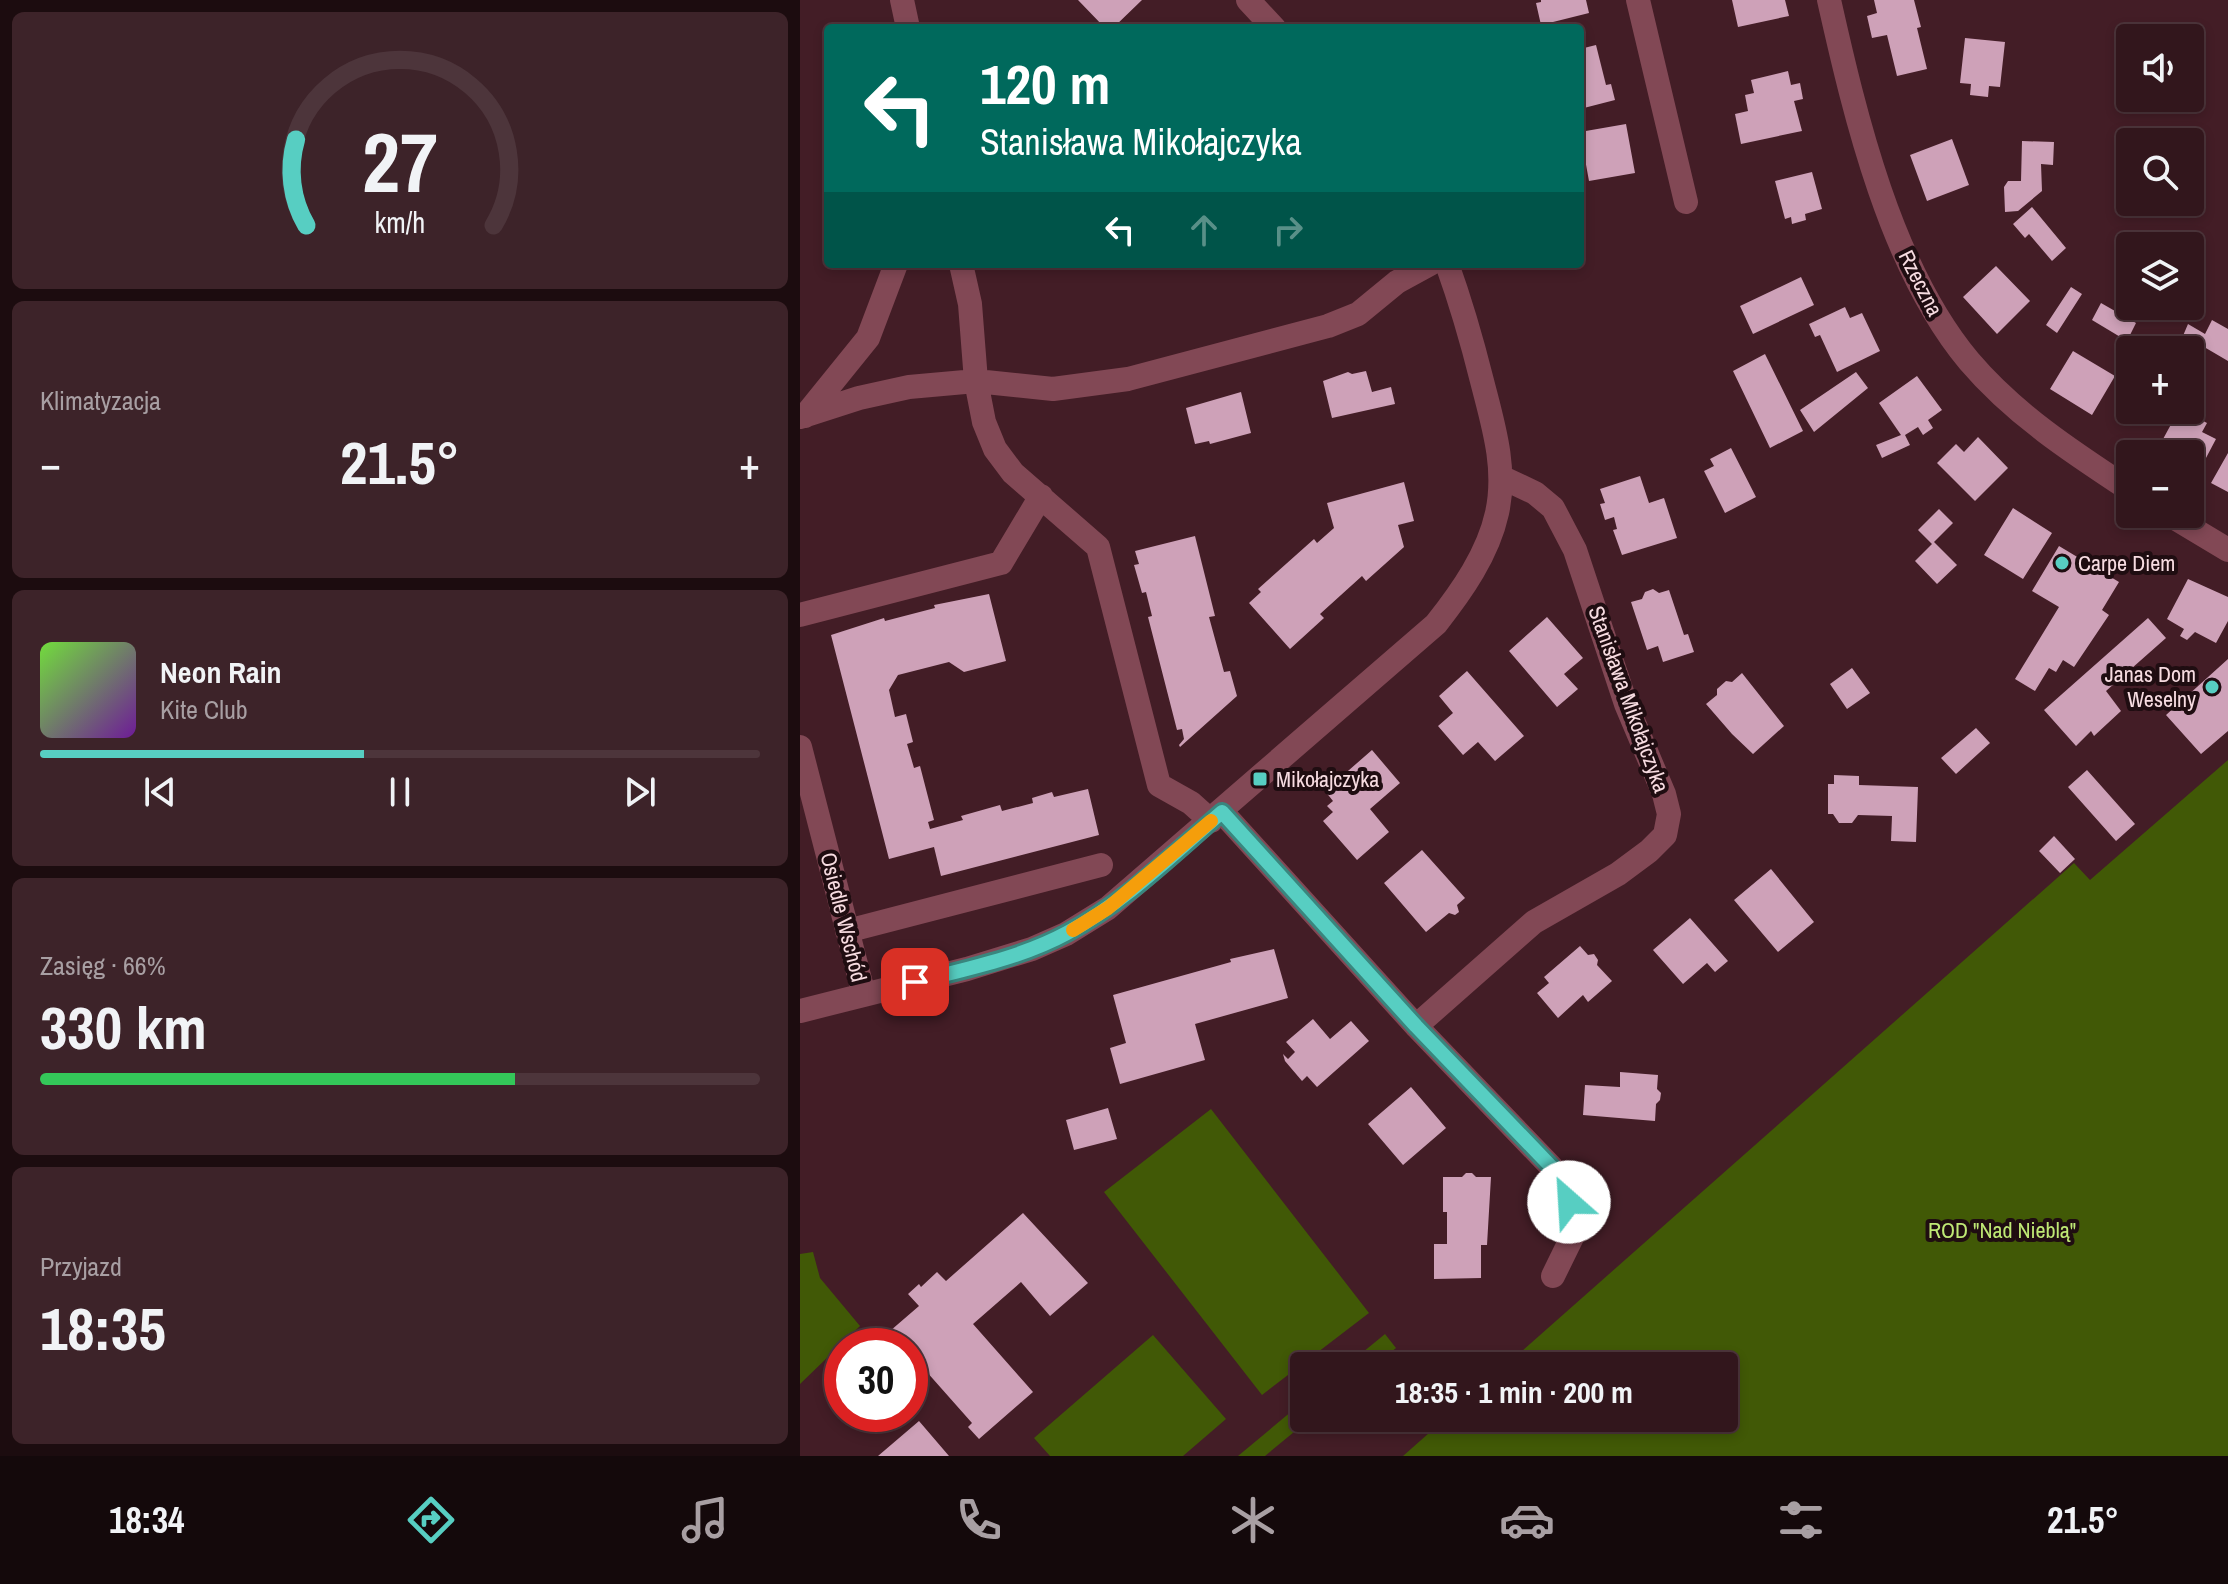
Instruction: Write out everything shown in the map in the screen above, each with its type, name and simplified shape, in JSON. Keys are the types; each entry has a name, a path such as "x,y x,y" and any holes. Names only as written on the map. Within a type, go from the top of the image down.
{"street":[{"path":"902,0 907,24"},
{"path":"1248,0 1270,24"},
{"path":"1638,0 1686,202"},
{"name":"Rzeczna","path":"1829,0 1879,184 1898,237 1933,310 1962,352 1995,389 2049,436 2116,481"},
{"path":"803,416 868,338 894,268"},
{"path":"962,268 970,304 976,381 984,422 995,449 1013,473 1098,547 1159,785 1217,817 1561,1177 1577,1227 1553,1276"},
{"path":"803,416 859,398 909,387 976,381 1053,389 1128,379 1328,326 1358,314 1397,282 1423,268"},
{"path":"800,1011 967,969 1032,949 1066,934 1108,908 1217,817 1436,624 1480,559 1497,514 1501,477 1490,413 1463,308 1448,268"},
{"name":"Stanisława Mikołajczyka","path":"1416,1026 1534,922 1618,874 1649,851 1665,835 1669,814 1664,794 1626,704 1575,550 1553,508 1535,493 1501,477"},
{"path":"800,615 1001,563 1041,496"},
{"path":"2191,528 2228,550"},
{"name":"Osiedle Wschód","path":"800,747 864,995"},
{"path":"847,931 1101,865"}],"green space":[{"name":"ROD \"Nad Nieblą\"","path":"2228,760 2228,1456 1403,1456 1430,1432 1738,1432 1738,1352 1521,1352 2074,863 2090,880"},
{"path":"1211,1109 1369,1313 1318,1352 1290,1352 1290,1374 1262,1395 1104,1192"},
{"path":"813,1252 820,1278 860,1326 824,1328 824,1361 800,1384 800,1254"},
{"path":"1385,1334 1396,1348 1391,1352 1363,1352"},
{"path":"1153,1335 1226,1419 1183,1456 1050,1456 1034,1438"},
{"path":"1290,1413 1290,1432 1294,1432 1265,1456 1238,1456"}],"building":[{"path":"1078,0 1142,0 1117,24 1101,24"},
{"path":"1586,0 1589,13 1541,24 1536,3"},
{"path":"1732,0 1785,0 1789,16 1738,27"},
{"path":"1874,0 1914,0 1927,69 1897,76 1887,35 1872,38 1867,16 1877,13"},
{"path":"1965,38 2005,42 2000,87 1989,86 1988,97 1970,95 1971,84 1960,83"},
{"path":"1596,45 1606,85 1611,84 1615,100 1584,108 1584,48"},
{"path":"1788,71 1791,85 1800,83 1803,99 1794,101 1802,131 1741,144 1735,114 1748,111 1745,95 1754,93 1751,80"},
{"path":"1626,124 1635,173 1589,181 1584,131"},
{"path":"1952,139 1969,185 1927,201 1910,155"},
{"path":"2022,141 2054,142 2053,165 2041,164 2042,191 2018,211 2005,212 2004,187 2008,181 2021,181"},
{"path":"1812,172 1822,209 1805,214 1806,220 1792,224 1791,217 1785,219 1775,181"},
{"path":"2032,207 2066,248 2052,261 2029,234 2025,238 2013,224"},
{"path":"1996,266 2030,301 1997,334 1963,297"},
{"path":"1801,277 1814,305 1753,334 1740,306"},
{"path":"2071,287 2082,294 2057,333 2046,325"},
{"path":"2101,303 2116,312 2116,320 2136,323 2130,336 2119,336 2092,320"},
{"path":"1845,307 1850,318 1862,313 1880,351 1837,372 1820,335 1815,337 1809,324"},
{"path":"2212,320 2228,329 2228,361 2204,347 2204,336 2183,336 2188,324 2205,334"},
{"path":"2073,351 2115,376 2092,415 2050,389"},
{"path":"1765,354 1803,431 1770,448 1733,371"},
{"path":"1366,371 1372,392 1391,387 1395,404 1332,418 1323,381 1348,372"},
{"path":"1856,372 1868,388 1814,432 1800,410"},
{"path":"1917,376 1942,410 1928,420 1933,428 1923,435 1918,427 1905,435 1910,445 1882,458 1876,445 1901,435 1879,403"},
{"path":"1241,392 1251,433 1210,444 1209,441 1195,444 1186,408"},
{"path":"2204,421 2207,423 2202,432 2216,439 2204,462 2204,440 2163,440 2171,424 2204,424"},
{"path":"1978,437 2008,468 1975,501 1937,463 1956,444 1964,452"},
{"path":"1731,448 1756,497 1725,513 1704,471 1714,466 1710,459"},
{"path":"2228,453 2228,492 2211,483"},
{"path":"1640,476 1649,503 1664,498 1677,538 1622,555 1613,530 1617,529 1614,517 1605,520 1600,504 1605,503 1600,489"},
{"path":"1404,482 1414,521 1398,525 1404,547 1366,581 1362,576 1320,614 1324,618 1290,649 1249,603 1261,592 1258,589 1314,539 1317,543 1334,528 1327,503"},
{"path":"2013,508 2052,533 2023,579 1984,555"},
{"path":"1939,509 1953,523 1934,542 1957,565 1937,584 1915,561 1932,544 1918,530"},
{"path":"1195,536 1215,616 1209,617 1224,672 1230,671 1237,696 1180,747 1184,739 1182,729 1177,730 1148,617 1152,616 1146,592 1142,593 1134,565 1139,564 1135,551"},
{"path":"2059,546 2119,582 2102,610 2109,615 2074,667 2063,660 2056,672 2049,668 2035,691 2015,679 2059,607 2032,591"},
{"path":"2188,579 2228,597 2228,621 2216,643 2195,632 2187,640 2180,636 2184,629 2167,619"},
{"path":"1653,589 1659,593 1669,590 1684,635 1688,634 1694,652 1663,662 1658,646 1647,650 1631,602 1642,599 1645,592"},
{"path":"989,594 1006,661 964,672 949,662 898,675 889,690 895,717 906,714 913,742 907,744 914,768 920,766 934,820 928,822 930,829 1000,805 1002,811 1033,803 1032,798 1052,792 1054,797 1088,789 1099,835 941,876 934,847 889,859 831,635 884,618 885,621 935,608 934,605"},
{"path":"1547,617 1583,658 1564,674 1578,689 1557,707 1509,651"},
{"path":"2148,618 2166,638 2106,691 2121,711 2094,736 2091,731 2076,746 2044,710"},
{"name":"Janas Dom Weselny","path":"2228,659 2228,731 2201,754 2166,715"},
{"path":"1852,668 1870,693 1847,709 1830,684"},
{"path":"1467,671 1524,736 1495,761 1478,742 1463,755 1438,726 1453,713 1439,696"},
{"path":"1742,673 1784,726 1753,754 1706,704 1726,681 1732,682"},
{"path":"1976,728 1990,743 1956,774 1941,758"},
{"path":"1372,750 1400,783 1370,809 1389,832 1357,860 1323,821 1333,812 1327,806 1333,801 1325,791"},
{"path":"2087,770 2135,824 2116,841 2068,787"},
{"path":"1834,775 1859,776 1859,785 1918,787 1916,842 1891,841 1892,816 1858,815 1852,823 1839,823 1833,814 1828,814 1828,784 1834,784"},
{"path":"2054,836 2075,859 2060,873 2039,851"},
{"path":"1422,850 1465,898 1457,905 1459,912 1455,915 1449,913 1426,932 1384,883"},
{"path":"1771,869 1814,922 1778,952 1734,900"},
{"path":"1690,918 1728,961 1715,972 1707,963 1683,984 1653,950"},
{"path":"1580,946 1588,955 1594,954 1597,965 1612,981 1588,1002 1583,995 1558,1018 1537,993 1549,983 1544,977"},
{"path":"1274,949 1288,998 1195,1024 1205,1060 1120,1084 1110,1048 1126,1043 1113,995 1231,962 1230,959"},
{"path":"1313,1019 1330,1039 1351,1021 1369,1041 1317,1087 1307,1076 1302,1081 1283,1054 1288,1059 1295,1052 1286,1042"},
{"path":"1620,1072 1658,1075 1657,1089 1661,1093 1656,1104 1655,1121 1583,1115 1585,1085 1620,1087"},
{"path":"1411,1087 1446,1128 1403,1165 1368,1124"},
{"path":"1108,1108 1117,1139 1074,1150 1066,1120"},
{"path":"1466,1173 1491,1177 1487,1245 1481,1245 1481,1278 1434,1279 1434,1244 1447,1244 1443,1177 1462,1177"},
{"path":"1023,1213 1088,1283 1050,1316 1021,1282 973,1324 1033,1392 979,1439 968,1427 972,1423 928,1373 928,1328 893,1328 919,1306 908,1294 919,1284 921,1287 937,1272 946,1281"},
{"path":"906,1432 928,1432 949,1456 878,1456"}],"slow traffic":[{"path":"1073,930 1108,908 1211,821"}],"place":[{"name":"Carpe Diem","path":"2062,563"},
{"name":"Janas Dom Weselny","path":"2212,687"},
{"name":"Mikołajczyka","path":"1260,779"}],"route":[{"path":"915,982 1032,949 1066,934 1108,908 1222,812 1416,1026 1561,1177 1569,1202"}]}
